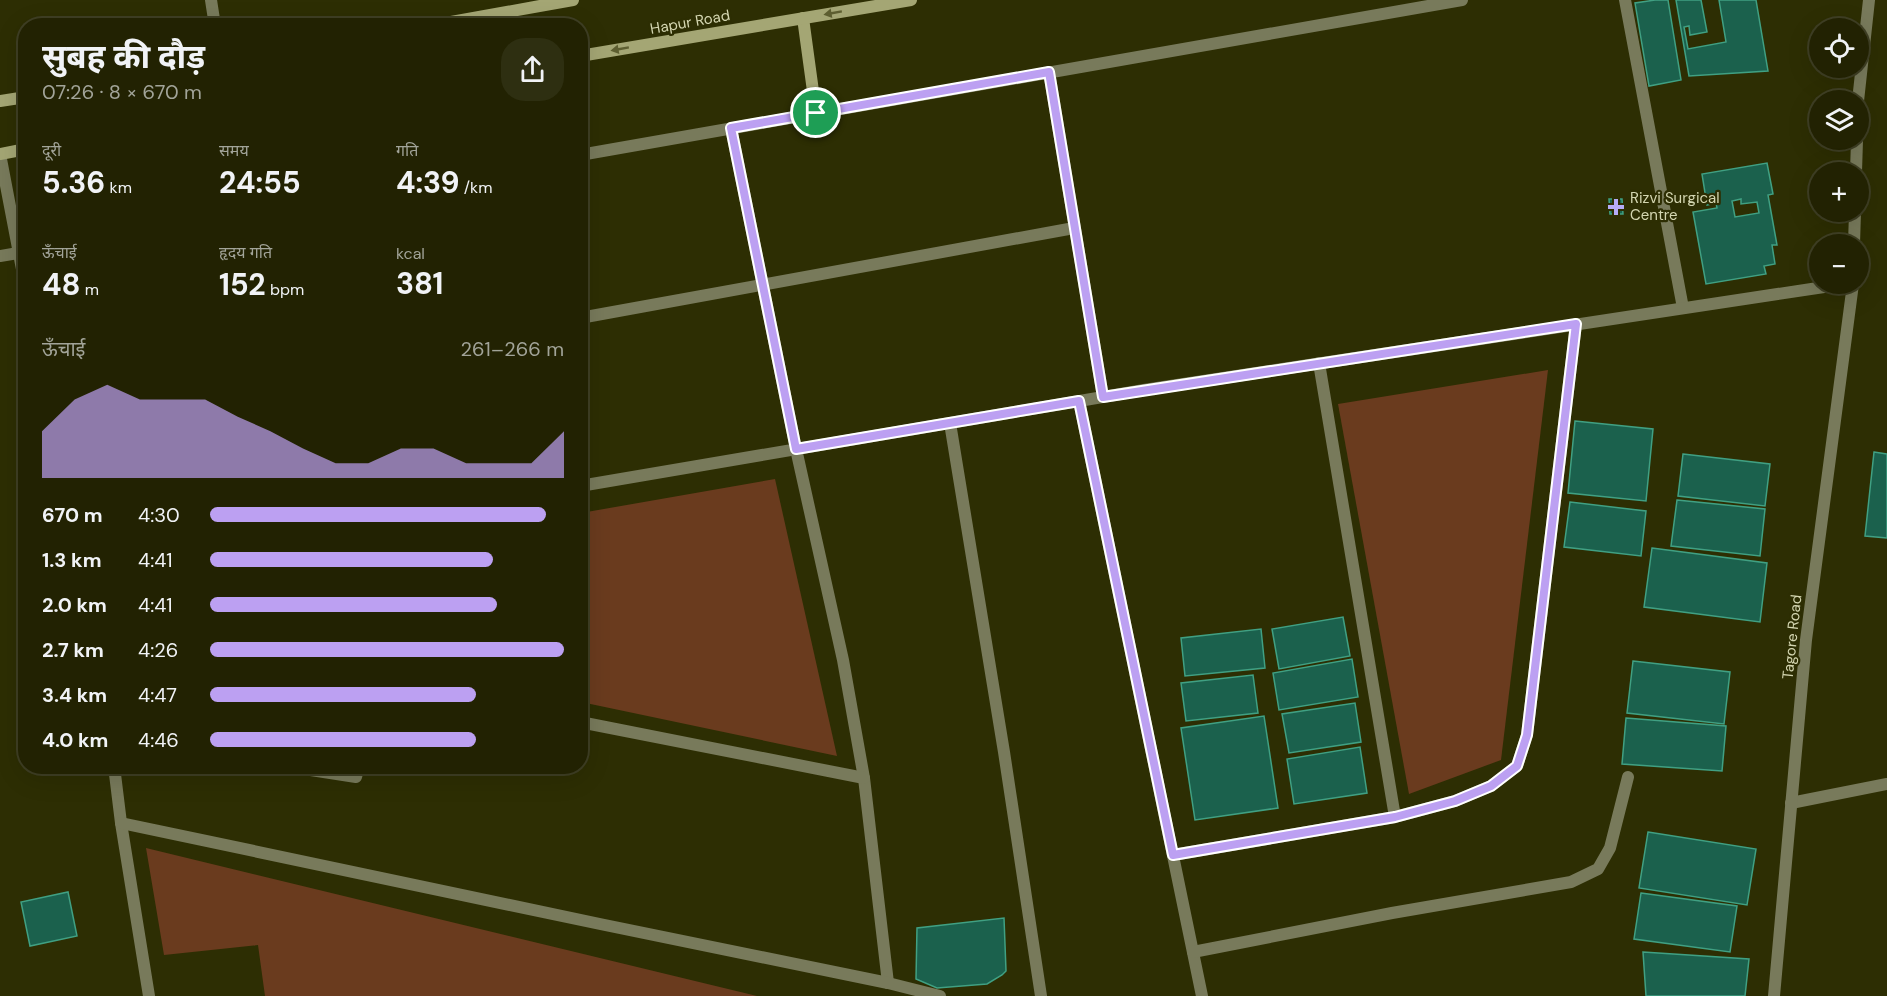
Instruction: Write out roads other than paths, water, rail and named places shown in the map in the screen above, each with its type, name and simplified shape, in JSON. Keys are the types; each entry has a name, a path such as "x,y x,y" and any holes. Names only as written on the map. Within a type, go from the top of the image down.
{"main road":[{"path":"473,18 573,0"},
{"name":"Hapur Road","path":"588,55 911,0"},
{"path":"803,18 816,113"},
{"path":"0,101 18,98"},
{"path":"0,154 18,151"}],"street":[{"path":"211,0 214,18"},
{"path":"588,154 1462,0"},
{"path":"1625,0 1683,308"},
{"path":"1859,90 1869,0"},
{"path":"1049,72 1103,397"},
{"path":"731,128 796,449 843,660 864,778 888,983"},
{"path":"0,154 18,234"},
{"path":"588,317 1074,228"},
{"path":"0,256 18,253"},
{"path":"588,485 1103,397 1809,289"},
{"name":"Tagore Road","path":"1774,996 1806,640 1852,294"},
{"path":"1173,855 1395,817 1455,801 1491,786 1517,766 1527,735 1576,324"},
{"path":"1319,363 1395,817"},
{"path":"1079,401 1202,996"},
{"path":"950,423 1041,996"},
{"path":"588,724 864,778"},
{"path":"115,774 149,996"},
{"path":"337,774 356,777 357,774"},
{"path":"1193,952 1571,882 1598,869 1610,848 1628,777"},
{"path":"1791,803 1887,784"},
{"path":"121,823 888,983 940,996"}],"place":[{"name":"Rizvi Surgical Centre","path":"1616,207"}]}
